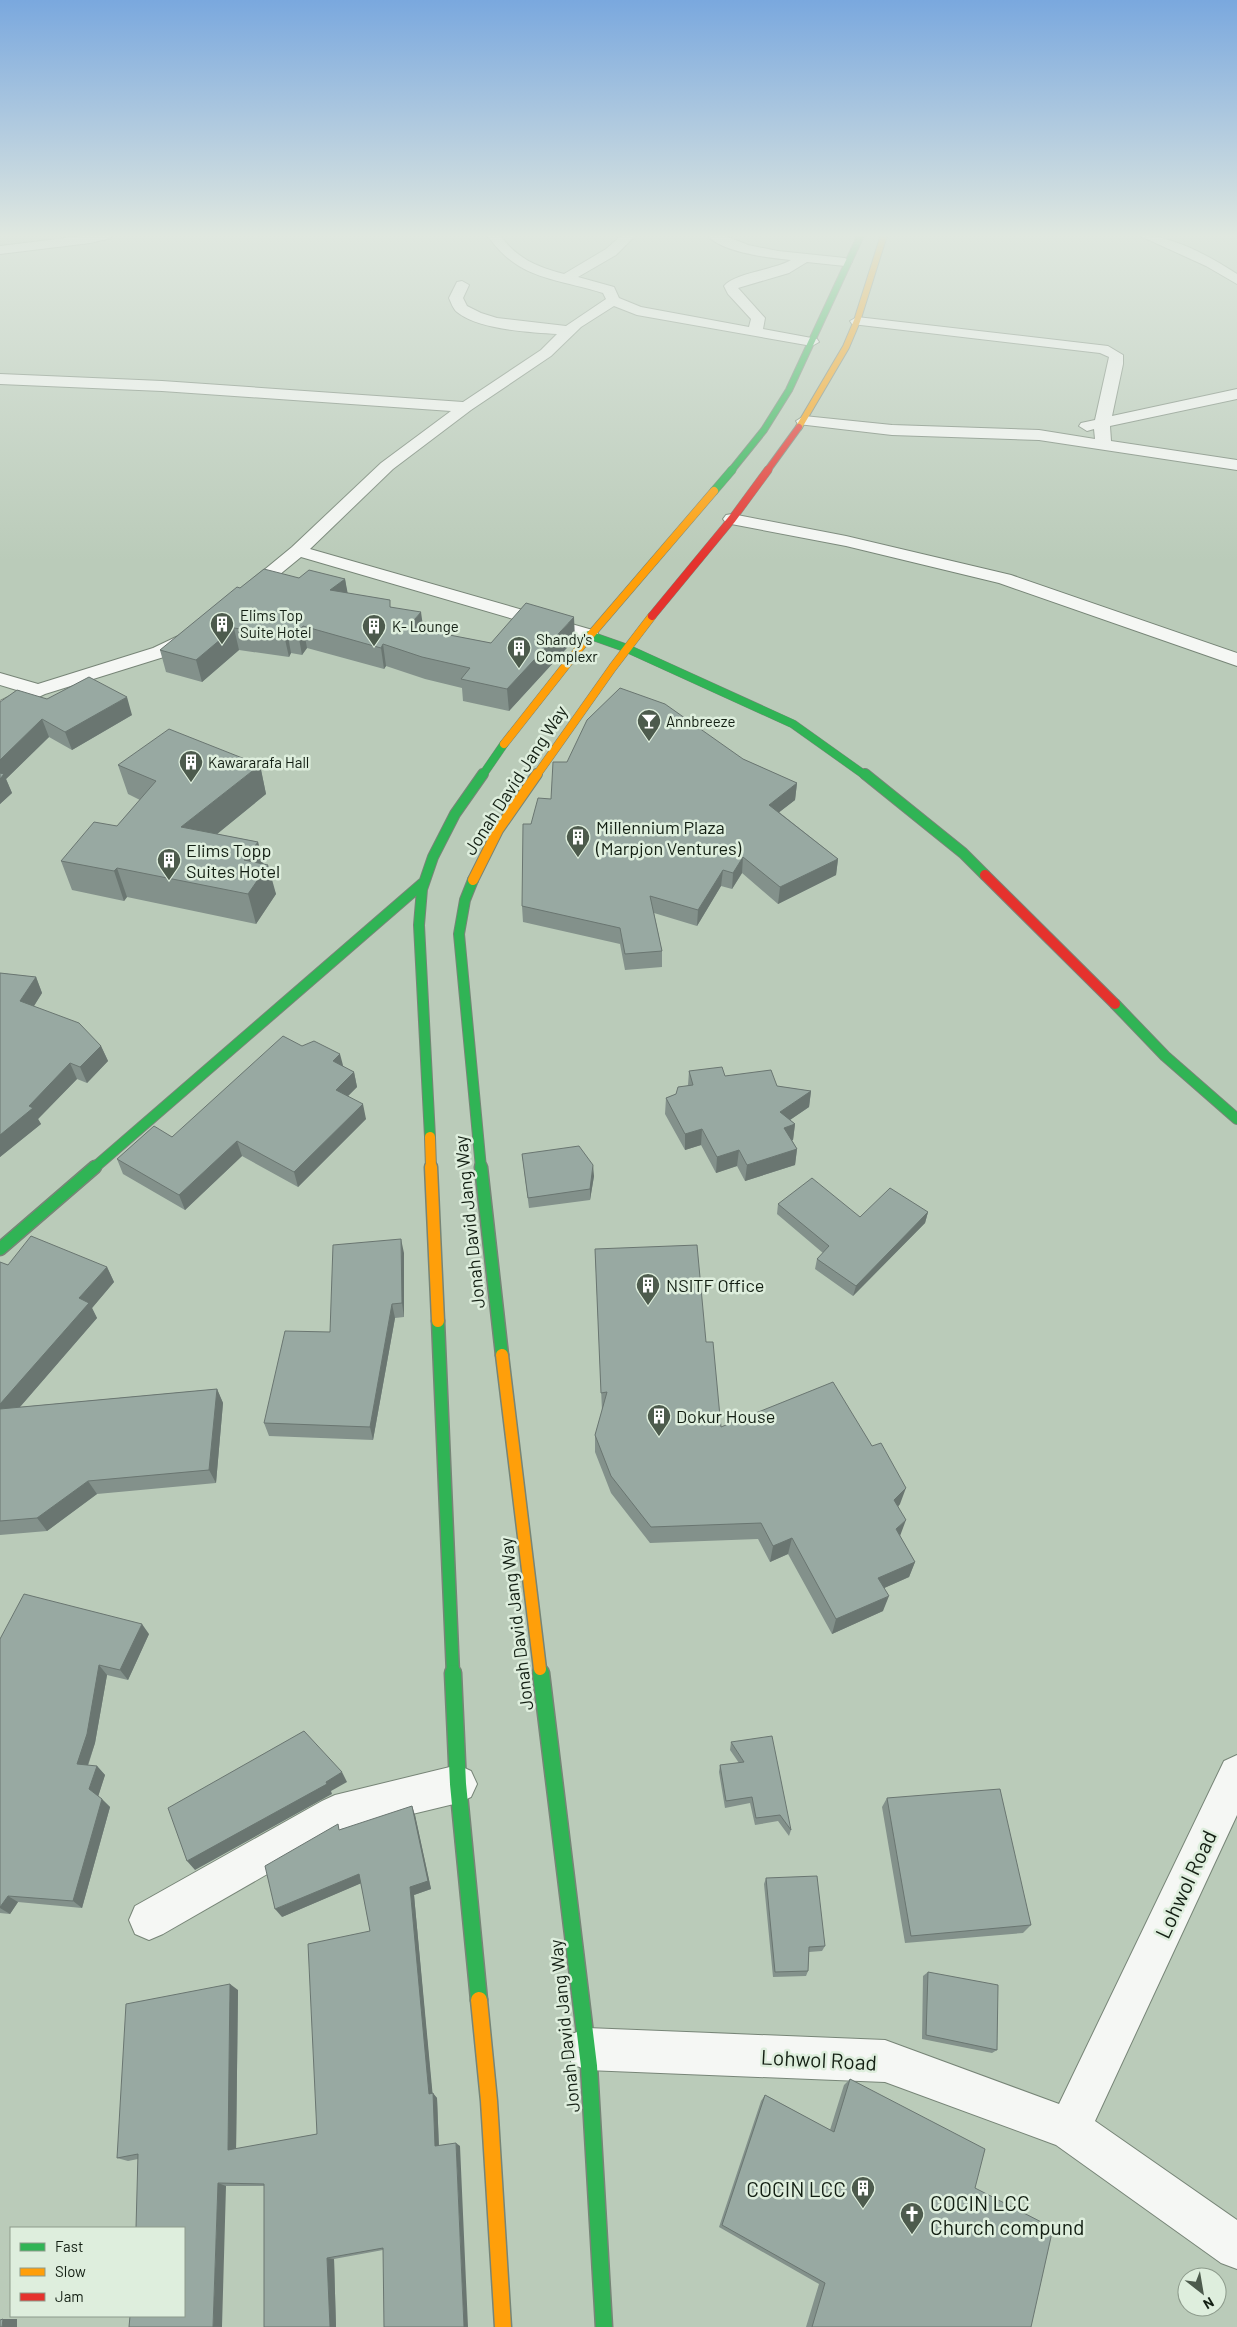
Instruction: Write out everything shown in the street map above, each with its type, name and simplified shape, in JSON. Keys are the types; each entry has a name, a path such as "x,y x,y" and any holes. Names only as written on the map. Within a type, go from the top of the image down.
{"main road":[{"path":"503,2327 489,2101 458,1784 422,962 418,927 423,883 433,856 474,783 589,636 701,510 776,412 800,373 811,344"},
{"name":"Jonah David Jang Way","path":"604,2327 587,2049 489,1255 459,934 465,900 483,854 519,799 626,648 732,518 804,421 847,344"},
{"path":"589,636 626,648 793,724 900,800 963,853 1061,949 1165,1056 1237,1119"},
{"path":"0,1249 423,883"}],"street":[{"path":"232,604 298,550 388,466 466,407 546,353 556,344"},
{"path":"1054,344 1103,349 1116,355 1116,364 1102,424 1103,446"},
{"path":"0,379 162,386 466,407"},
{"path":"1039,435 1102,424 1127,416 1237,394"},
{"path":"804,421 892,430 1039,435 1237,465"},
{"path":"732,518 846,541 1005,579 1237,660"},
{"path":"298,550 589,636"},
{"path":"0,709 38,690 160,652 188,639 202,627"},
{"path":"0,679 38,690"},
{"name":"Lohwol Road","path":"1069,2130 1237,1774"},
{"path":"149,1920 335,1814 458,1784"},
{"name":"Lohwol Road","path":"587,2049 885,2061 1069,2130 1237,2247"}],"building":[{"path":"264,569 299,578 309,570 345,579 330,590 390,600 390,607 421,612 408,627 491,643 526,603 574,617 507,689 461,679 470,668 422,657 383,644 381,648 303,626 298,633 287,631 284,635 234,628 196,660 160,650 237,587 240,588"},
{"path":"89,677 127,697 65,732 42,719 0,760 0,702 17,690 47,699"},
{"path":"620,688 665,704 743,759 797,783 769,805 838,859 780,887 743,857 733,873 723,870 698,910 650,896 662,951 625,954 620,928 522,906 523,824 531,824 538,798 551,799 553,762 567,762 587,720"},
{"path":"169,729 260,765 181,827 258,842 244,860 268,865 248,894 117,868 114,871 61,861 94,822 117,826 156,781 118,765"},
{"path":"0,973 36,977 20,1001 79,1023 101,1046 80,1067 70,1063 29,1106 33,1108 0,1135"},
{"path":"283,1036 302,1046 314,1041 340,1054 333,1061 354,1072 336,1090 363,1104 294,1172 237,1141 179,1195 117,1159 154,1126 172,1137"},
{"path":"722,1067 725,1076 771,1070 777,1086 811,1091 780,1112 795,1124 784,1128 797,1149 747,1165 739,1150 717,1157 702,1129 685,1134 666,1098 676,1094 678,1087 693,1085 689,1071"},
{"path":"579,1146 593,1165 590,1189 528,1198 522,1154"},
{"path":"812,1178 860,1217 890,1188 928,1212 856,1286 817,1259 829,1246 778,1204"},
{"path":"31,1236 107,1267 79,1298 89,1303 0,1404 0,1262 8,1265"},
{"path":"401,1239 402,1303 392,1304 370,1427 264,1423 285,1331 330,1332 333,1245"},
{"path":"697,1245 706,1342 713,1342 721,1427 833,1382 872,1446 881,1443 906,1488 894,1500 906,1520 896,1529 915,1562 878,1578 889,1596 836,1619 792,1538 773,1546 761,1523 651,1527 611,1476 595,1435 607,1392 601,1393 595,1249"},
{"path":"217,1389 209,1470 88,1481 37,1518 0,1521 0,1409"},
{"path":"24,1594 142,1624 120,1670 99,1665 87,1734 77,1764 97,1766 89,1789 102,1799 73,1901 8,1896 0,1907 0,1639"},
{"path":"304,1731 342,1772 326,1782 327,1784 187,1861 168,1808"},
{"path":"772,1736 791,1830 780,1815 756,1818 752,1797 726,1801 720,1765 744,1762 731,1742"},
{"path":"1000,1789 1031,1925 911,1936 887,1798"},
{"path":"412,1806 428,1881 410,1887 429,2094 433,2093 435,2146 456,2143 464,2327 384,2327 383,2248 327,2258 330,2327 264,2327 264,2184 218,2183 213,2327 129,2327 130,2317 185,2317 185,2227 136,2227 138,2154 117,2158 126,2004 230,1984 228,2150 317,2134 308,1944 370,1931 359,1874 275,1909 265,1866 338,1824 339,1830"},
{"path":"817,1876 825,1946 809,1947 808,1971 775,1972 766,1878"},
{"path":"928,1972 998,1985 997,2050 926,2035"},
{"name":"COCIN LCC","path":"850,2079 985,2149 975,2188 1053,2228 1031,2327 812,2327 825,2283 722,2225 765,2095 834,2132"},
{"path":"3,2319 2,2327 0,2327 0,2320"}],"traffic: fast":[{"path":"714,491 764,430 789,390 812,344"},
{"path":"589,635 626,648 793,724 867,776 963,853 985,875"},
{"path":"430,1137 419,925 422,889 433,857 455,814 504,744"},
{"path":"473,880 465,900 459,934 488,1245 502,1355"},
{"path":"0,1249 423,883"},
{"path":"1115,1004 1165,1056 1237,1119"},
{"path":"438,1321 458,1784 479,2000"},
{"path":"540,1669 589,2066 604,2327"}],"traffic: slow":[{"path":"799,427 847,344"},
{"path":"504,744 582,645 714,491"},
{"path":"473,880 480,863 508,815 600,684 652,616"},
{"path":"430,1137 438,1321"},
{"path":"502,1355 540,1669"},
{"path":"479,2000 489,2101 503,2327"}],"traffic: jam":[{"path":"652,616 732,519 799,427"},
{"path":"985,875 1115,1004"}],"place":[{"name":"Elims Top Suite Hotel","path":"222,645"},
{"name":"K- Lounge","path":"374,647"},
{"name":"Shandy's Complexr","path":"519,669"},
{"name":"Annbreeze","path":"649,742"},
{"name":"Kawararafa Hall","path":"191,783"},
{"name":"Millennium Plaza (Marpjon Ventures)","path":"578,858"},
{"name":"Elims Topp Suites Hotel","path":"169,881"},
{"name":"NSITF Office","path":"648,1306"},
{"name":"Dokur House","path":"659,1437"},
{"name":"COCIN LCC","path":"863,2209"},
{"name":"COCIN LCC Church compund","path":"912,2235"}]}
